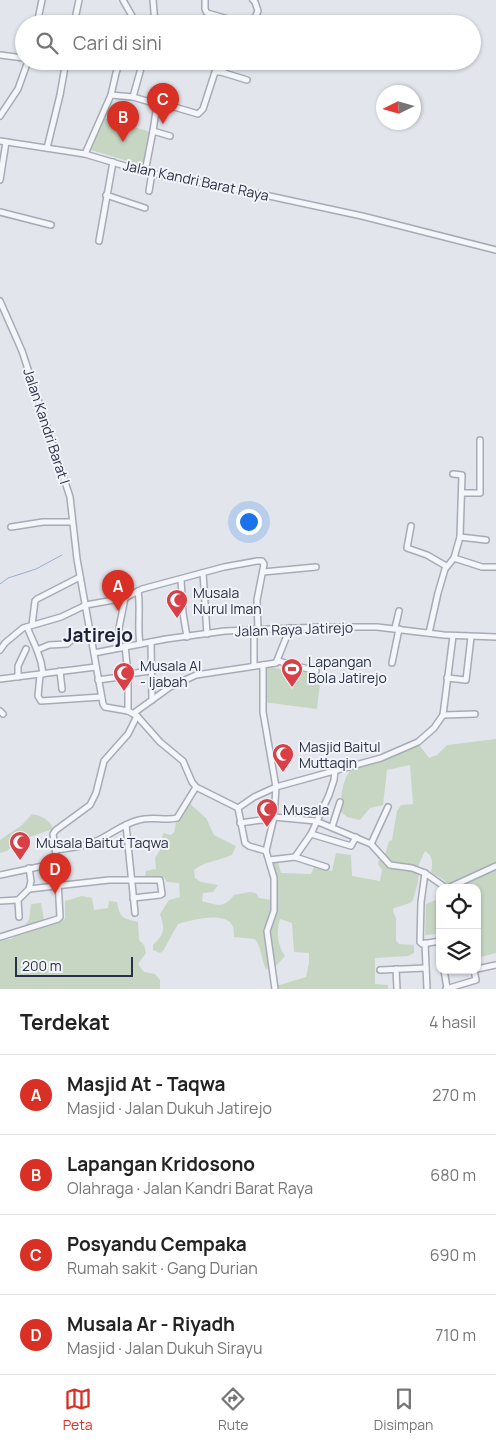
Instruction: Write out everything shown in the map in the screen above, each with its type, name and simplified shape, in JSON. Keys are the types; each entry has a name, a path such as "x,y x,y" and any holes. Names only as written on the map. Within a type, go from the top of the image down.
{"street":[{"path":"39,15 42,0"},
{"path":"76,15 79,0"},
{"path":"123,0 131,15"},
{"path":"153,0 155,15"},
{"path":"205,0 207,13 214,15"},
{"path":"253,0 258,11 256,15"},
{"path":"0,55 15,57"},
{"path":"0,116 18,89 25,70"},
{"path":"47,148 60,95 64,70"},
{"path":"85,154 112,95 117,70"},
{"path":"133,97 140,70"},
{"path":"112,95 133,97 196,114 200,113 203,109 214,74 221,72 247,80"},
{"path":"145,172 157,104"},
{"path":"153,131 170,136"},
{"path":"0,180 3,141"},
{"name":"Jalan Kandri Barat Raya","path":"3,141 85,154 145,172 362,216 496,250"},
{"path":"99,241 113,162"},
{"path":"149,191 152,173"},
{"path":"106,195 145,208"},
{"path":"0,212 51,225"},
{"name":"Jalan Kandri Barat I","path":"0,301 22,351 70,497 80,577 101,697"},
{"path":"462,493 480,493 480,440"},
{"path":"429,633 446,566 454,558 460,537 462,475 453,474"},
{"path":"11,527 43,522 72,522"},
{"path":"411,526 407,548 427,555 446,566"},
{"path":"460,537 486,540"},
{"path":"454,558 482,567 496,567"},
{"path":"0,650 12,638 30,626 61,617 86,605 125,598 138,591 224,567 262,561 264,564 257,600 254,665"},
{"path":"262,572 316,567"},
{"path":"203,573 207,634"},
{"path":"80,577 35,601 30,626 42,674 38,696 41,701 101,697 105,707 133,713 160,742 183,761 196,787 238,808"},
{"path":"181,580 187,637"},
{"path":"138,591 140,611 138,632 140,644"},
{"path":"0,937 58,920 61,914 54,831 90,805 96,793 104,761 128,734 133,713 119,628 125,598"},
{"path":"392,663 399,611"},
{"name":"Jalan Raya Jatirejo","path":"94,653 151,642 256,629 352,626 453,636 496,638"},
{"path":"133,713 170,687 196,675 254,665 274,664 278,661 290,628"},
{"path":"37,650 49,646 67,644 74,638 91,635"},
{"path":"238,808 254,797 276,787 381,758 418,742 434,728 443,715 453,636"},
{"path":"448,678 466,680 471,637"},
{"path":"151,642 150,672 152,700"},
{"path":"18,677 18,663 26,649"},
{"path":"278,661 316,671"},
{"path":"263,665 263,712 276,787 274,819 266,851 274,878 274,911 267,935 275,989"},
{"path":"0,679 96,667"},
{"path":"60,671 62,689"},
{"path":"98,680 150,672"},
{"path":"443,715 475,714"},
{"path":"295,858 311,834 332,787 334,771"},
{"path":"56,850 80,847 95,842 139,820 157,817 167,819 178,818 196,787"},
{"path":"332,827 340,802"},
{"path":"371,844 388,807"},
{"path":"238,808 245,843 266,851"},
{"path":"240,823 274,819 316,821 371,844 390,865 407,867 425,873 441,884"},
{"path":"126,825 135,913"},
{"path":"311,834 352,846 356,837"},
{"path":"269,860 295,858 326,866"},
{"path":"0,874 57,863"},
{"path":"456,884 496,866"},
{"path":"0,901 18,900 29,889 31,880 30,868"},
{"path":"425,873 421,902 420,944 436,942"},
{"path":"29,889 109,880 160,879 162,894 133,898"},
{"path":"18,900 19,917"},
{"path":"425,943 427,989"},
{"path":"481,968 496,965"},
{"path":"380,970 426,968"},
{"path":"396,969 397,989"},
{"path":"445,974 447,989 476,980 475,974"}],"green space":[{"path":"104,118 154,133 144,166 91,150"},
{"name":"Lapangan Bola Jatirejo","path":"266,667 321,674 317,709 262,702"},
{"path":"496,739 496,953 481,957 481,884 447,884 431,872 432,860 425,851 419,864 418,882 413,900 410,903 394,908 393,912 396,918 396,940 399,944 414,945 414,953 408,956 375,958 375,984 388,985 388,989 273,989 273,987 306,977 309,963 309,953 294,952 292,923 280,919 278,938 285,956 276,966 266,969 255,939 234,937 232,925 222,918 207,918 178,924 163,951 160,953 153,950 153,945 163,931 160,914 169,900 180,897 179,883 167,882 164,877 145,876 146,871 156,869 155,858 160,850 163,833 171,835 174,832 176,823 174,820 181,816 189,803 206,818 214,835 236,846 232,855 194,870 195,878 201,882 218,885 213,892 203,893 202,901 220,905 227,902 234,895 250,892 256,893 259,898 278,901 272,863 278,862 281,873 311,874 314,867 332,871 336,853 351,855 352,876 380,881 382,870 378,864 379,860 383,861 389,841 392,840 397,811 401,805 413,804 410,765 387,770 383,805 370,808 360,820 347,817 340,811 346,777 353,767 417,742 429,758 437,755 447,745"},
{"path":"32,814 47,820 53,829 18,841 7,851 0,853 0,840 22,825"},
{"path":"82,896 92,898 94,910 108,908 109,901 117,902 119,912 123,917 138,922 139,940 144,945 146,953 138,964 144,972 155,974 160,980 160,989 0,989 0,940 11,939 17,935 29,920 31,904 41,903 45,925 54,924 65,919 65,901"},
{"path":"436,900 436,934 425,935 426,904"}],"waterway":[{"path":"0,584 8,578 36,569 62,555"}],"place":[{"name":"Posyandu Cempaka","path":"163,124"},
{"name":"Lapangan Kridosono","path":"123,142"},
{"name":"Masjid At - Taqwa","path":"118,611"},
{"name":"Musala Nurul Iman","path":"177,619"},
{"name":"Lapangan Bola Jatirejo","path":"292,688"},
{"name":"Musala Al - Ijabah","path":"124,692"},
{"name":"Masjid Baitul Muttaqin","path":"283,773"},
{"name":"Musala","path":"267,828"},
{"name":"Musala Baitut Taqwa","path":"20,861"},
{"name":"Musala Ar - Riyadh","path":"55,894"}],"district":[{"name":"Jatirejo","path":"98,635"}]}
